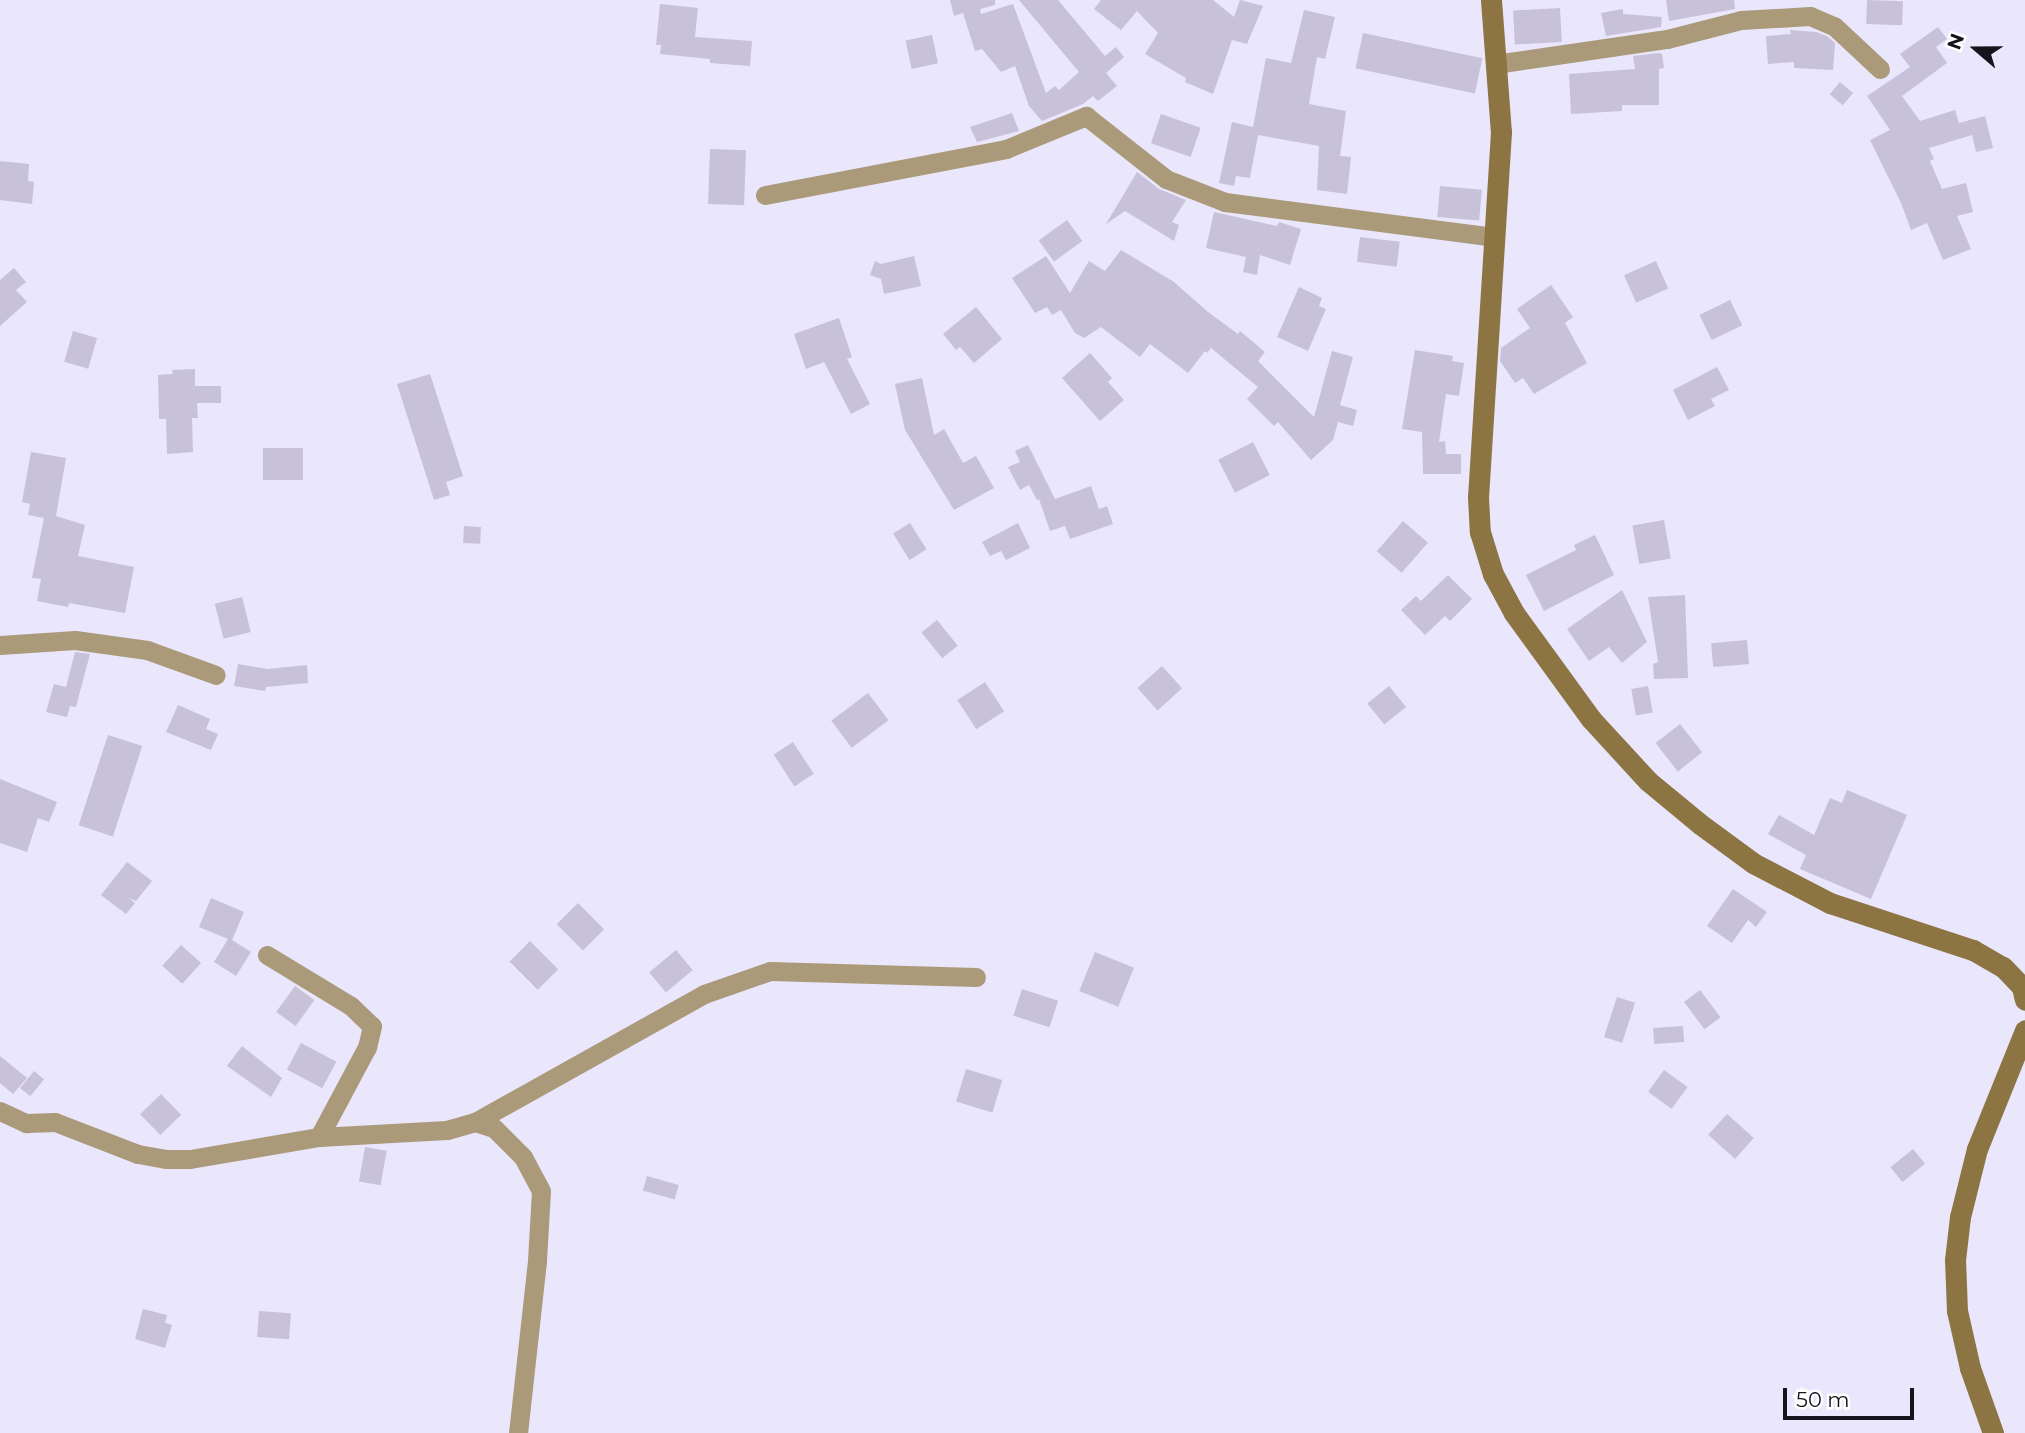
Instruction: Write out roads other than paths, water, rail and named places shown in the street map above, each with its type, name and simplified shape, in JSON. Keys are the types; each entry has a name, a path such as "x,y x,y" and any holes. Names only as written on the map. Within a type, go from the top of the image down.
{"main road":[{"path":"1491,0 1501,132 1478,497 1480,532 1493,574 1514,613 1591,719 1648,781 1700,824 1753,863 1830,903 1973,950 2003,967 2022,986 2025,1000"},
{"path":"1993,1433 1970,1368 1957,1311 1955,1260 1960,1217 1977,1149 2025,1030"}],"street":[{"path":"1495,64 1667,39 1741,20 1810,16 1834,26 1880,69"},
{"path":"765,195 1006,149 1086,116 1166,179 1225,202 1494,237"},
{"path":"0,645 75,640 147,650 216,675"},
{"path":"267,955 351,1006 372,1026 367,1047 319,1137"},
{"path":"0,1111 26,1123 55,1122 138,1154 167,1159 190,1159 319,1137 447,1130 475,1122 704,994 770,971 976,977"},
{"path":"475,1122 494,1128 523,1157 541,1191 537,1261 517,1433"}]}
